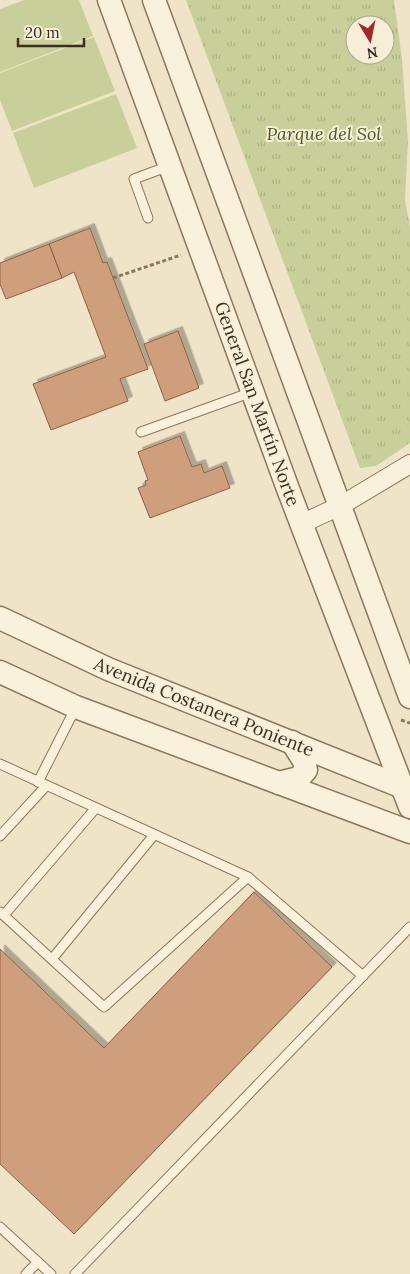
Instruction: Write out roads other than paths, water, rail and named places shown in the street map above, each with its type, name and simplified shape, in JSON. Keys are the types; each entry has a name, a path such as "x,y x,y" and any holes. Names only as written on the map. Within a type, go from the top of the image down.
{"street":[{"name":"General San Martín Norte","path":"109,0 301,524 408,795"},
{"path":"154,0 410,696"},
{"path":"301,524 340,506 410,464"},
{"name":"Avenida Costanera Poniente","path":"0,618 108,669 292,742 408,795"},
{"path":"0,672 76,707 410,832"},
{"path":"279,783 299,778 306,770 304,761 292,742"}],"lane":[{"path":"148,218 134,179 170,166"},
{"path":"141,432 252,392"},
{"path":"0,836 42,784 76,707"},
{"path":"0,764 95,809 248,877 363,976"},
{"path":"95,809 2,914 104,1007 248,877"},
{"path":"52,959 154,835"},
{"path":"76,1274 410,927"},
{"path":"0,1227 51,1274"},
{"path":"26,1274 38,1262"}],"park label":[{"name":"Parque del Sol","path":"324,134"}]}
